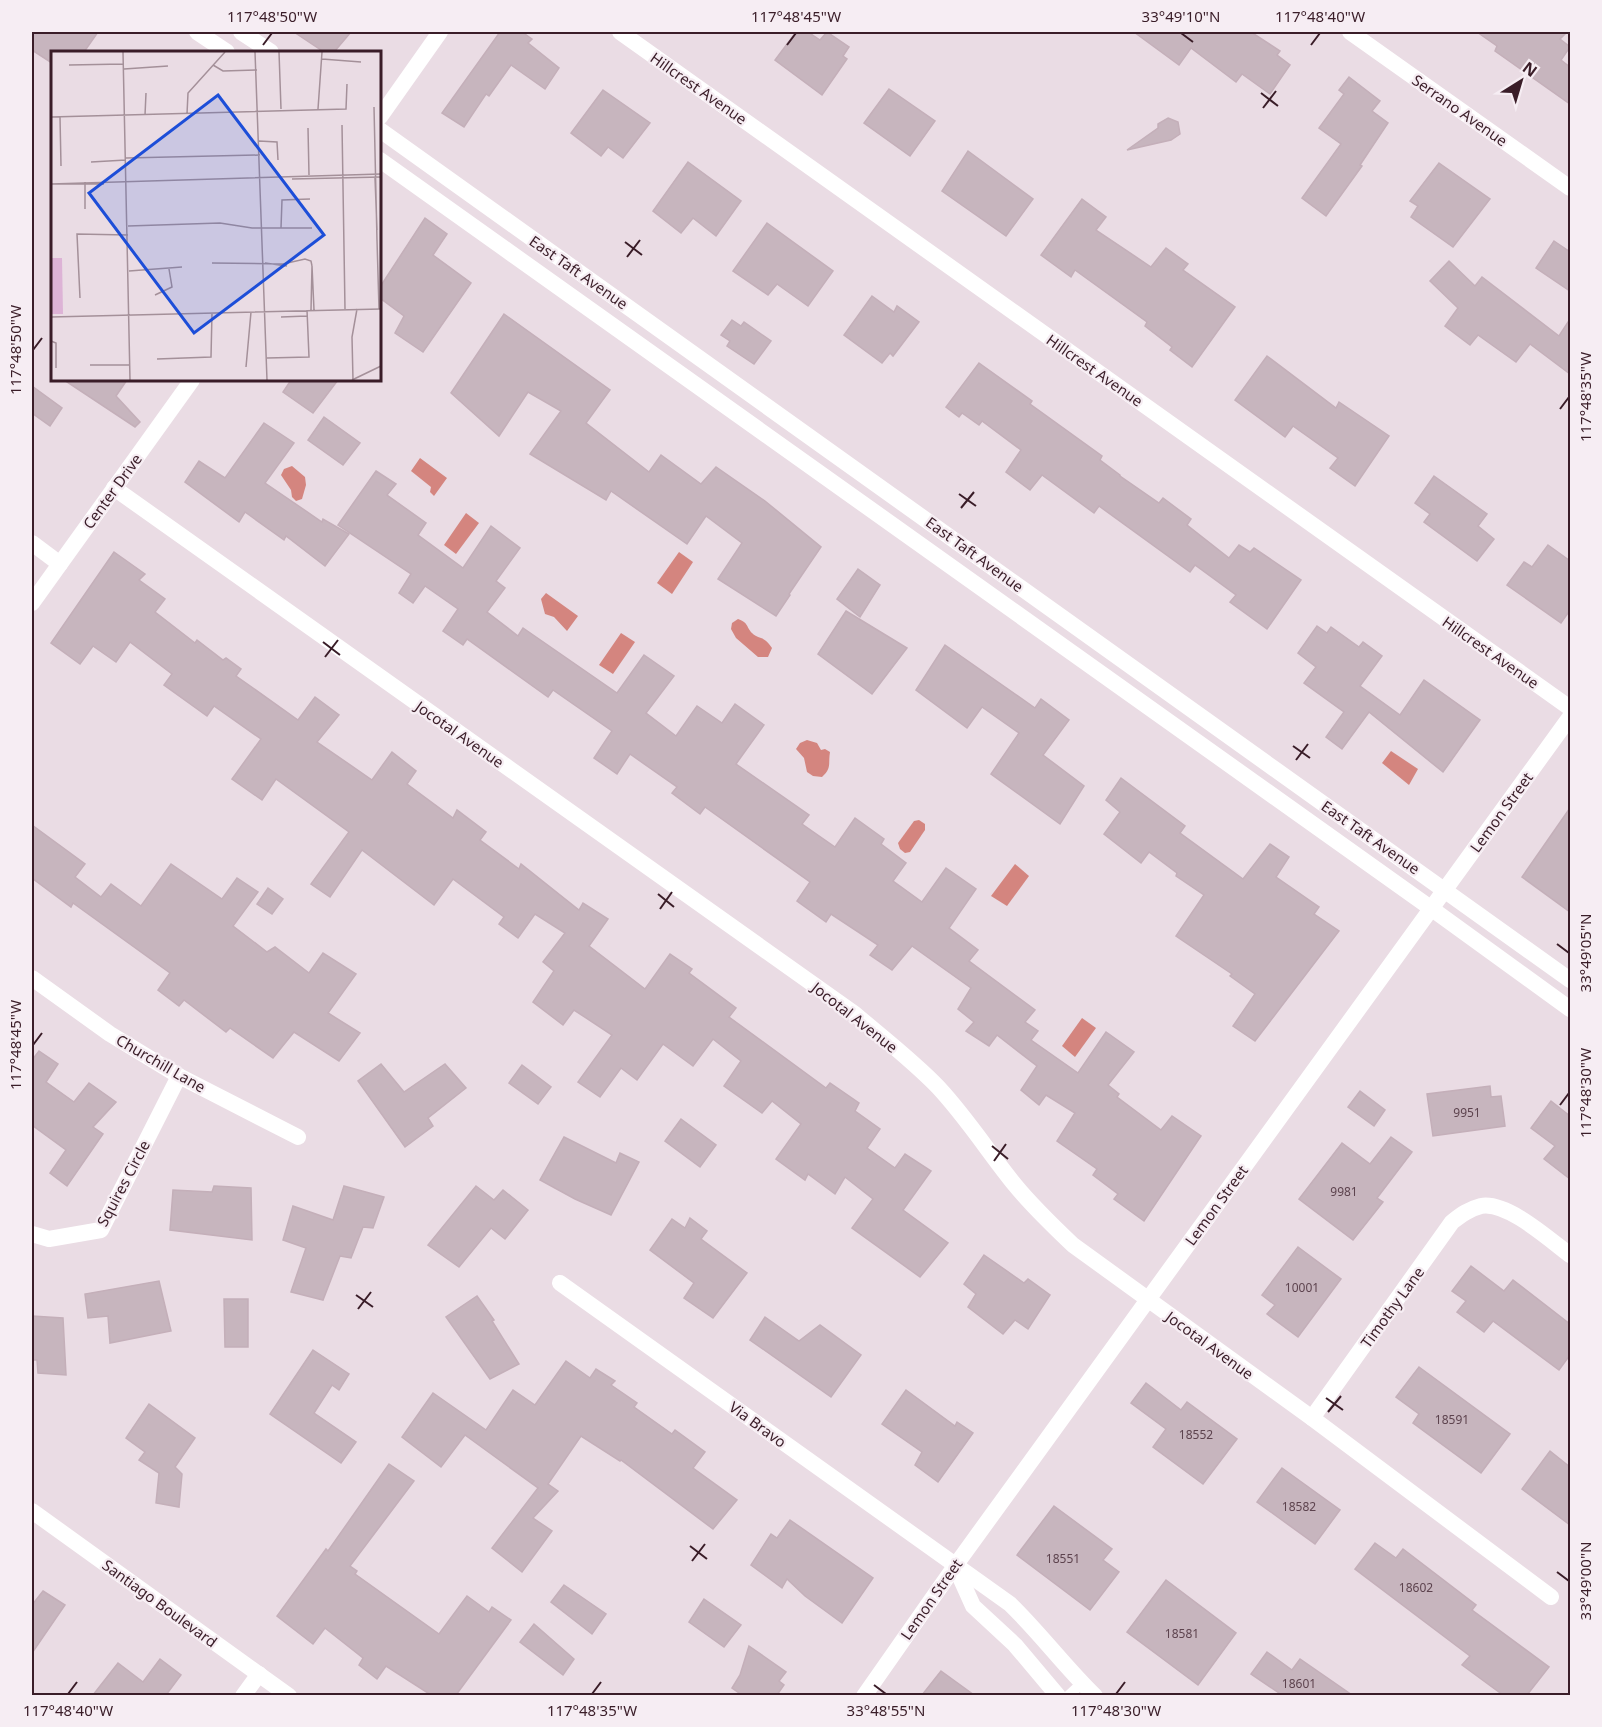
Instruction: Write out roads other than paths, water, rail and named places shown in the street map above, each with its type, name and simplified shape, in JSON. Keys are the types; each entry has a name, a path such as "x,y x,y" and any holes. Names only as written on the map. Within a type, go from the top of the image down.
{"street":[{"path":"197,32 226,51"},
{"path":"242,32 270,51"},
{"path":"381,116 440,32"},
{"name":"Hillcrest Avenue","path":"620,32 1570,708"},
{"name":"Serrano Avenue","path":"1350,32 1570,189"},
{"name":"East Taft Avenue","path":"381,131 1570,980"},
{"name":"East Taft Avenue","path":"381,161 1570,1009"},
{"name":"Center Drive","path":"32,603 191,381"},
{"path":"827,479 841,459"},
{"name":"Jocotal Avenue","path":"114,488 855,1014 938,1087 1015,1184 1046,1220 1073,1245 1312,1418 1551,1597"},
{"path":"32,543 60,564"},
{"path":"1019,615 1032,595"},
{"name":"Lemon Street","path":"864,1695 1570,717"},
{"name":"Churchill Lane","path":"32,978 110,1034 179,1076 298,1137"},
{"name":"Squires Circle","path":"32,1234 50,1239 101,1230 179,1076"},
{"name":"Timothy Lane","path":"1312,1418 1452,1222 1465,1212 1481,1206 1495,1206 1514,1214 1570,1255"},
{"name":"Via Bravo","path":"560,1283 1010,1604 1034,1626 1095,1695"},
{"name":"Santiago Boulevard","path":"32,1511 289,1695"},
{"path":"955,1566 973,1606 1015,1645 1058,1695"},
{"path":"243,1695 259,1674"}],"lane":[{"path":"1068,1695 1083,1683"}]}
